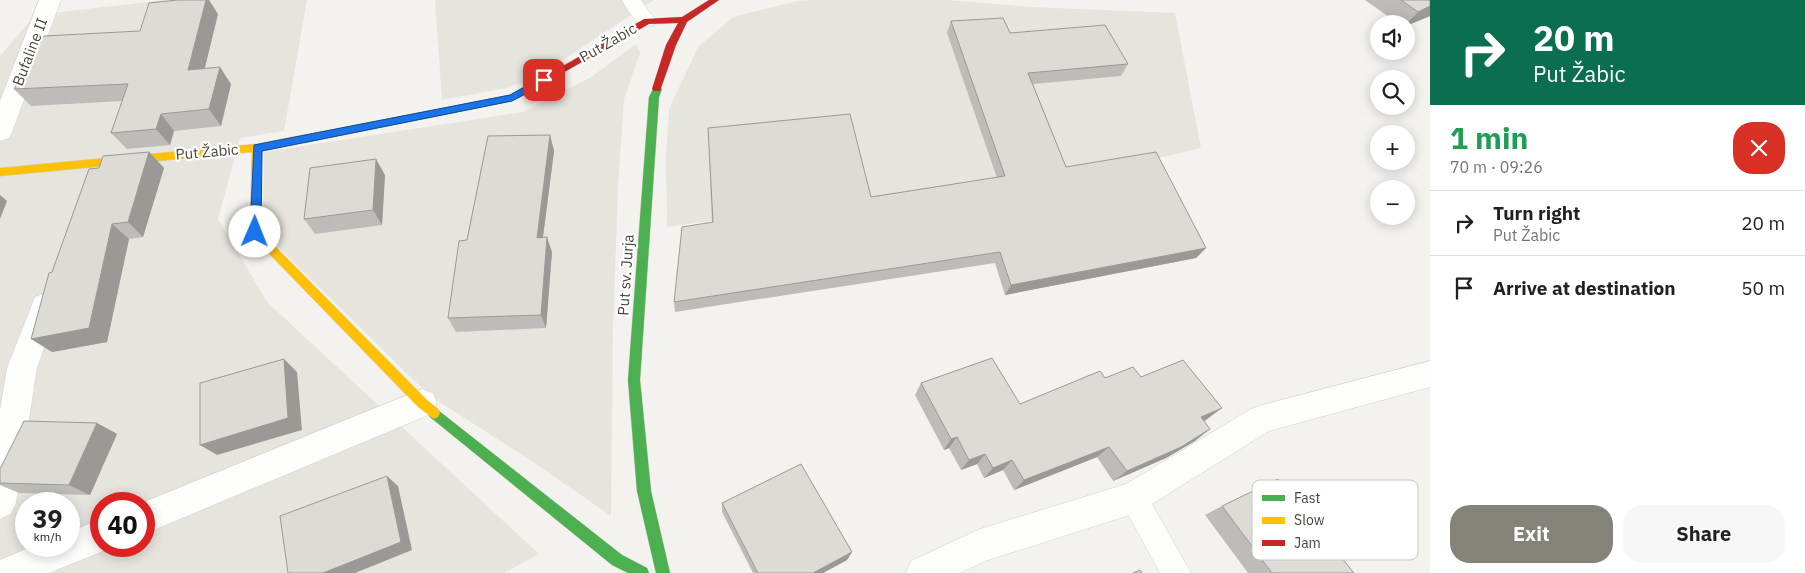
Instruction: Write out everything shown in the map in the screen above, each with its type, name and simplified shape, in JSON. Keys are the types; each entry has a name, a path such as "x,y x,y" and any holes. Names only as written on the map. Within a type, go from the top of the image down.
{"street":[{"name":"Bufaline II","path":"0,132 50,0"},
{"name":"Put sv. Jurja","path":"663,573 644,491 634,380 654,96 671,45 684,20 715,0"},
{"name":"Put Žabic","path":"0,172 257,148 512,98 647,21 684,20"},
{"path":"257,148 255,232 422,404 618,560 642,573"},
{"path":"86,191 96,163"},
{"path":"0,504 22,368 52,284"},
{"path":"922,573 980,546 1132,498 1262,419 1430,374"},
{"path":"155,513 422,404"},
{"path":"10,573 90,540"}],"lane":[{"path":"632,0 647,21"},
{"path":"1132,498 1176,573"}],"shaded area":[{"path":"165,0 307,0 284,131 240,138 218,219 267,302 539,554 504,573 0,573 0,56 35,15"},
{"path":"435,0 654,0 537,77 506,88 442,100"},
{"path":"947,0 1030,7 1175,13 1201,148 1154,159 667,227 666,156 669,109 698,47 733,17 798,1"},
{"path":"636,44 640,53 624,99 618,186 613,330 611,516 536,464 429,395 263,232 264,152 523,112 591,77"}],"building":[{"path":"206,0 188,70 220,67 209,109 161,114 156,129 111,133 128,84 14,89 44,36 140,31 149,3"},
{"path":"1401,0 1430,0 1430,6 1418,12"},
{"path":"1003,18 1010,33 1105,25 1128,64 1028,73 1066,167 1156,152 1206,248 1011,285 1000,252 674,302 682,227 713,222 708,128 850,114 871,197 1005,176 951,21"},
{"path":"550,135 537,238 547,237 541,315 448,318 459,241 467,240 488,136"},
{"path":"149,152 128,222 112,224 89,328 31,339 49,273 52,272 89,169 99,168 103,156"},
{"path":"376,159 373,210 304,219 310,168"},
{"path":"992,358 1020,404 1100,371 1105,378 1133,367 1141,377 1183,360 1222,408 1201,417 1210,429 1181,447 1127,471 1109,447 1024,480 1012,460 993,468 985,454 969,460 957,437 951,439 921,383"},
{"path":"284,359 288,418 200,445 200,383"},
{"path":"24,421 97,423 69,485 0,483 0,469"},
{"path":"801,464 852,552 813,573 758,573 722,503"},
{"path":"387,476 401,542 323,573 288,573 280,516"},
{"path":"1252,492 1252,546 1222,506"},
{"path":"1262,560 1343,560 1354,573 1272,573"}],"traffic: fast":[{"path":"304,139 512,98 549,77"},
{"path":"657,89 654,97 634,380 644,491 663,573"},
{"path":"434,413 617,560 642,573"}],"traffic: slow":[{"path":"0,172 257,148 304,139"},
{"path":"257,148 255,232 422,403 434,413"}],"traffic: jam":[{"path":"657,89 671,45 684,20 715,0"},
{"path":"549,77 647,21 684,20"}],"route":[{"path":"255,232 257,148 512,98 544,80"}]}
